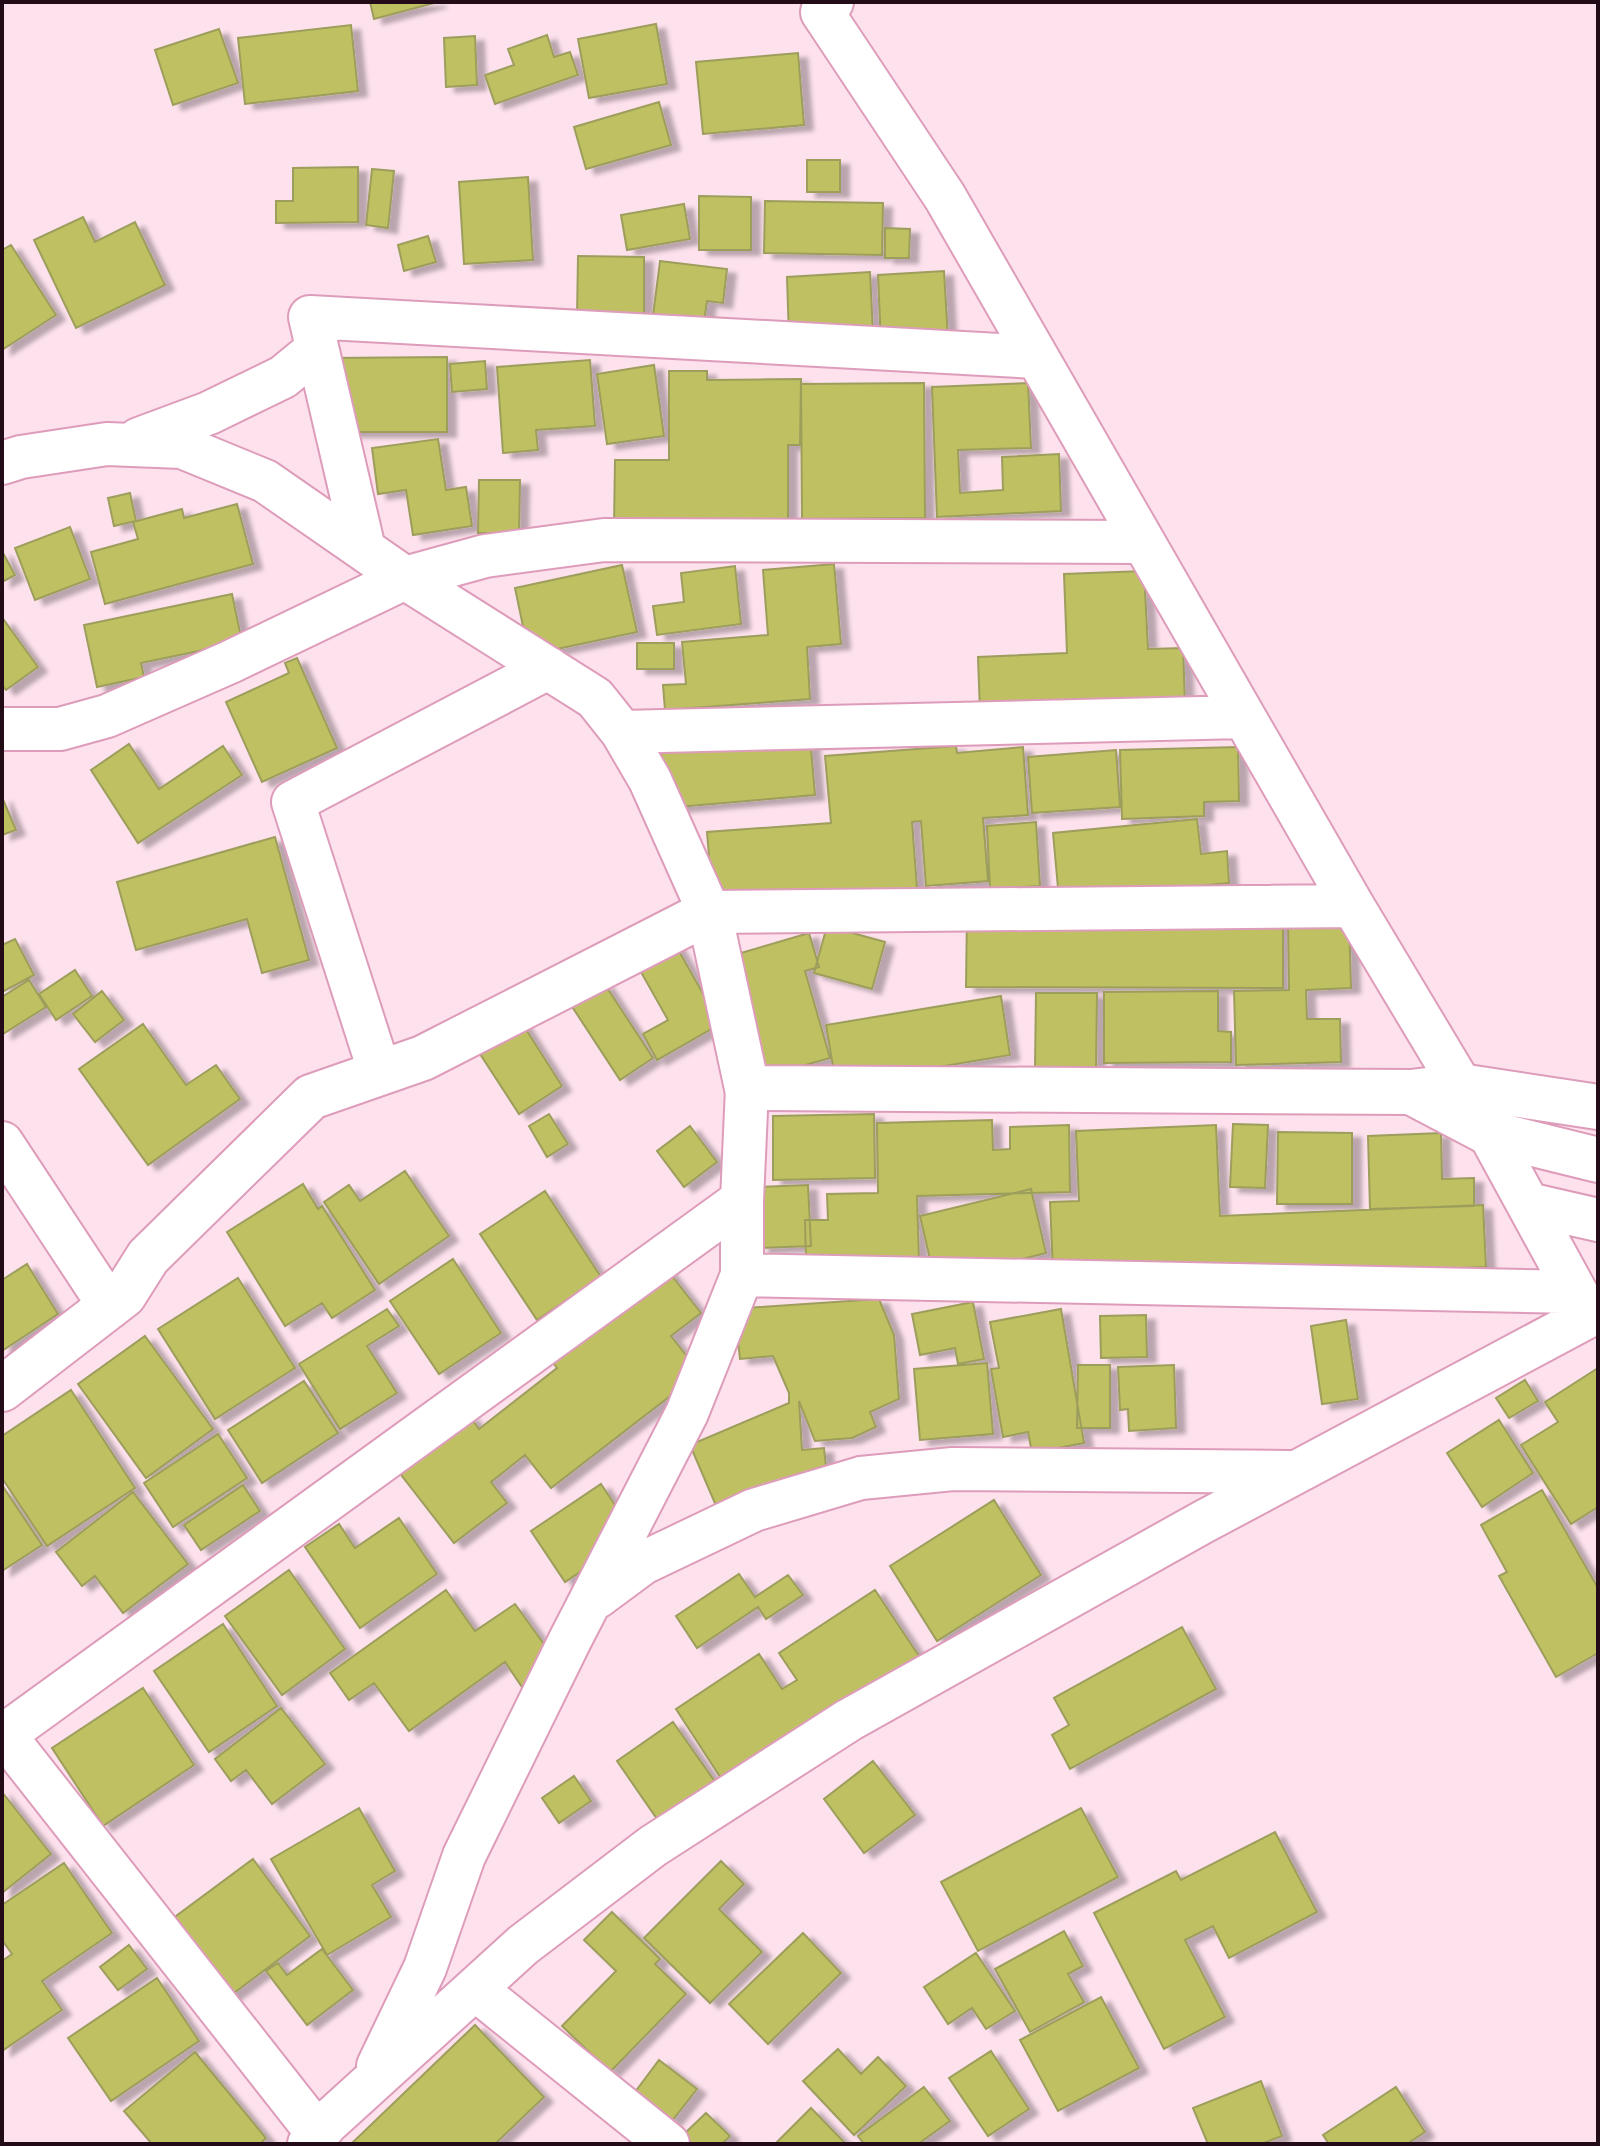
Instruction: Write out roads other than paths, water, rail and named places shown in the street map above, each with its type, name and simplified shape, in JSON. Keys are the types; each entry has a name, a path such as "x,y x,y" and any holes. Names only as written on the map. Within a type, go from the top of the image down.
{"street":[{"path":"742,1200 3,1734 313,2139 523,1945 653,1846 849,1720 1203,1522 1589,1316 1489,1133 1243,717 945,197 822,12 832,2"},
{"path":"364,549 310,317 1036,357"},
{"path":"122,444 234,401 283,377 317,349"},
{"path":"2,463 21,457 107,444 182,447 265,481 405,578 595,698 622,732 650,780 709,912 747,1088 742,1275 687,1413 464,1856 425,1968 369,2085"},
{"path":"2,729 60,729 107,716 230,662 405,578 485,556 604,540 1143,542"},
{"path":"380,1073 293,802 548,668"},
{"path":"622,732 1243,717"},
{"path":"2,1389 124,1295 148,1257 311,1097 423,1058 709,912 1353,906"},
{"path":"747,1088 1411,1092 1460,1086 1598,1107"},
{"path":"1411,1092 1489,1133 1598,1160"},
{"path":"2,1143 110,1307"},
{"path":"1528,1204 1598,1220"},
{"path":"742,1275 1575,1292"},
{"path":"590,1602 643,1563 754,1510 861,1478 953,1469 1296,1472"},
{"path":"475,1989 668,2144"}]}
